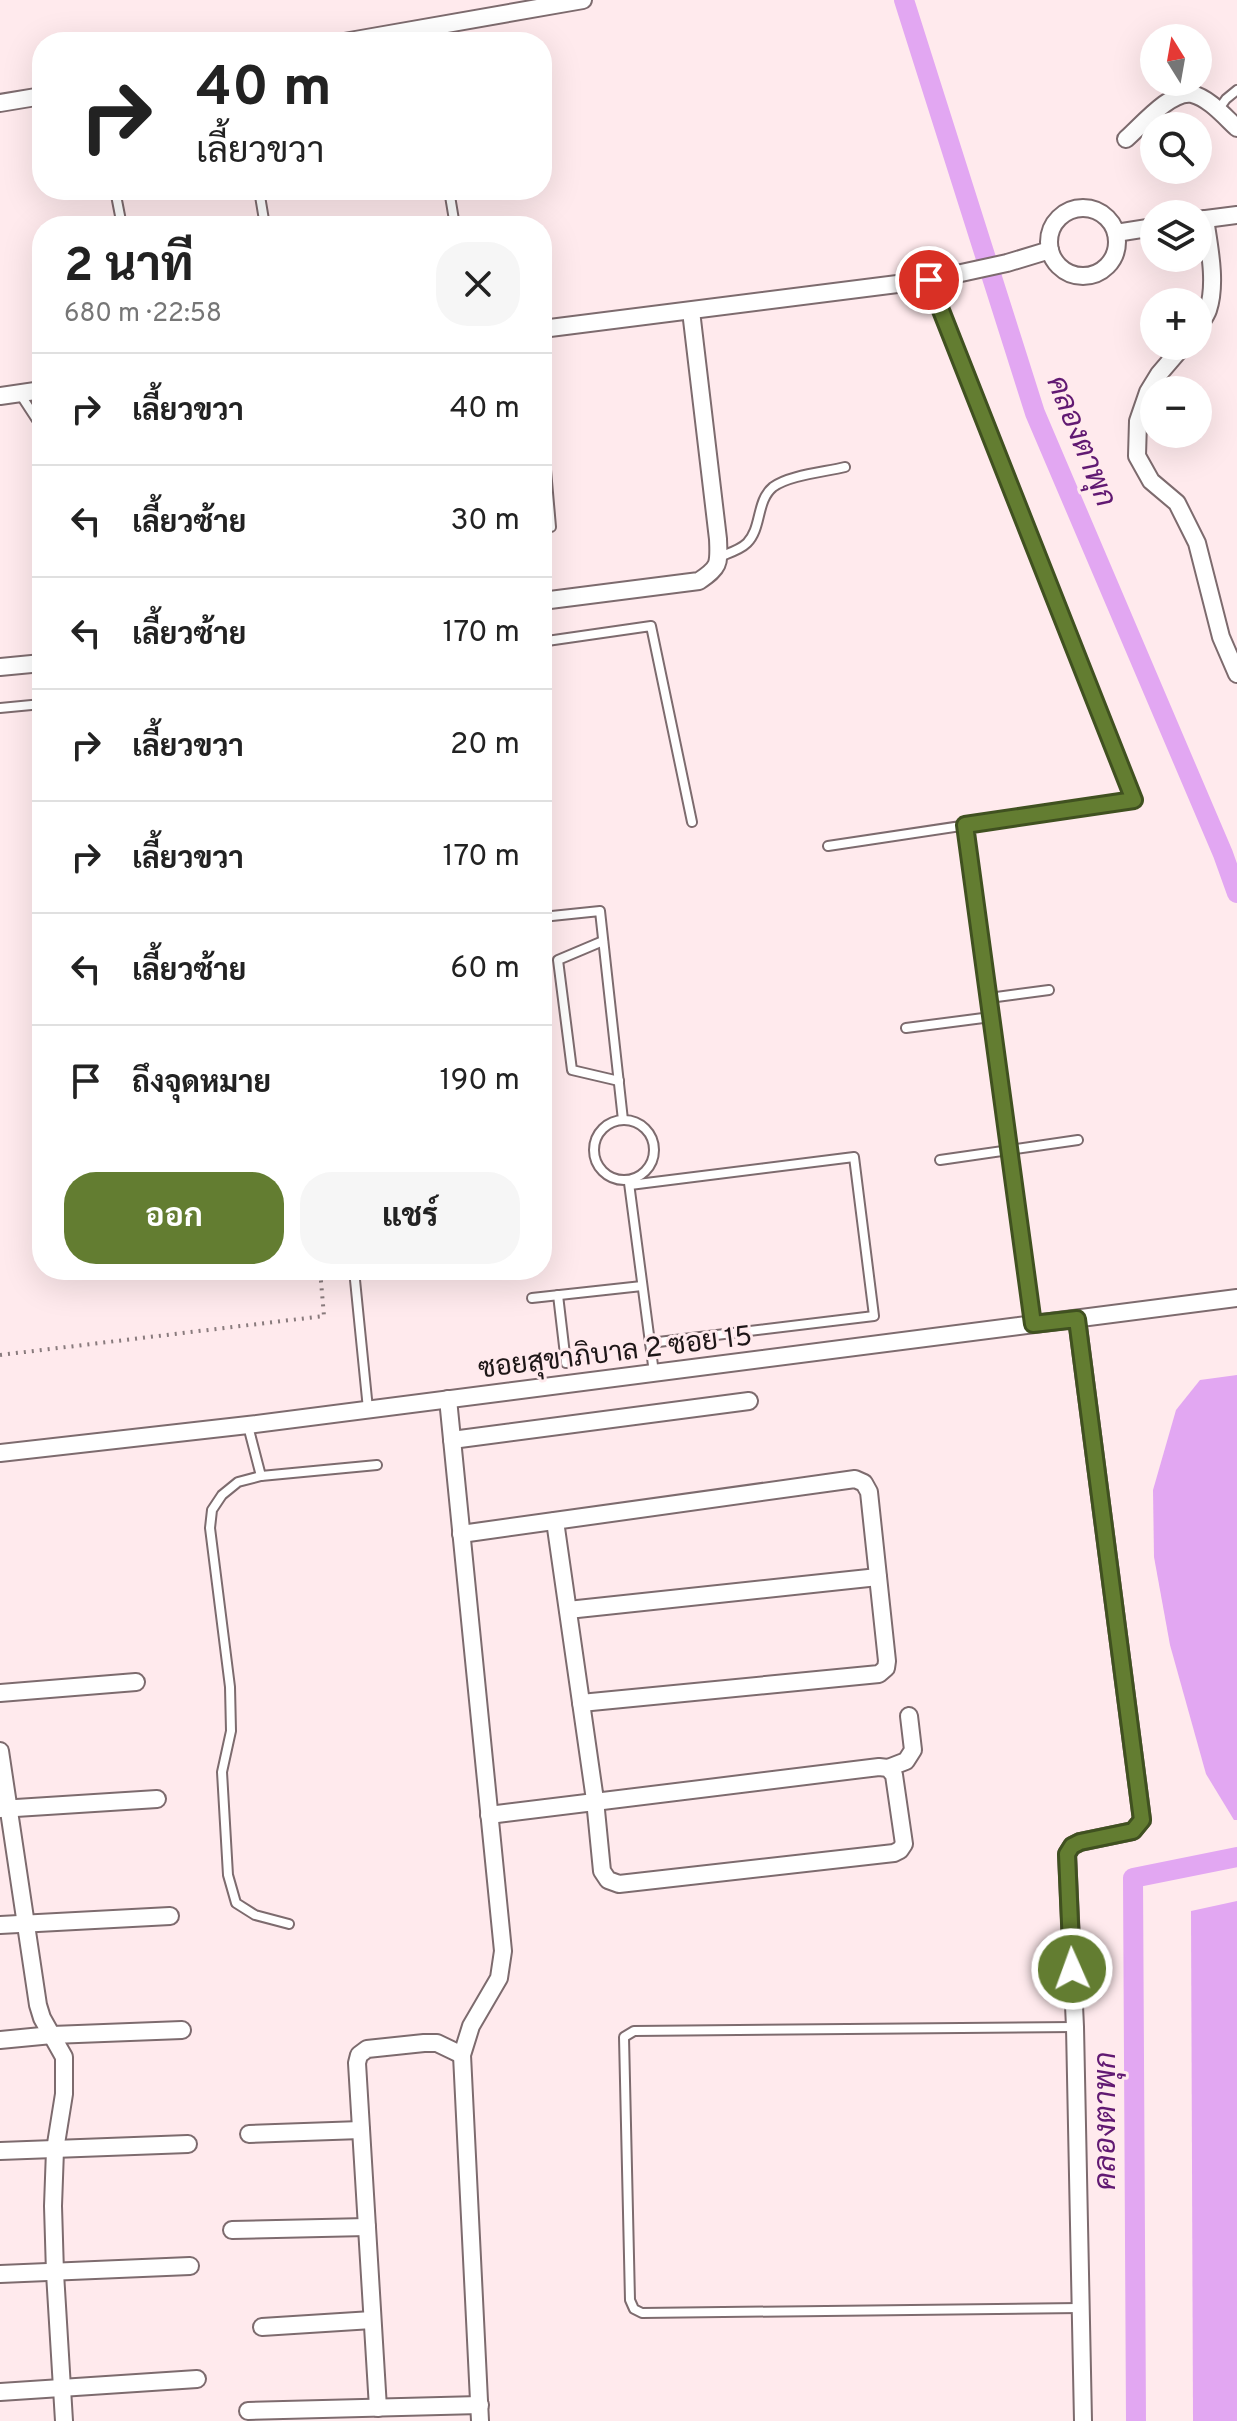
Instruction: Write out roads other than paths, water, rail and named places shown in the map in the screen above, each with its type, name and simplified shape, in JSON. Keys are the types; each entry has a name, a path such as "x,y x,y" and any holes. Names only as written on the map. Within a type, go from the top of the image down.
{"street":[{"path":"401,32 583,0"},
{"path":"1126,139 1179,95 1192,94 1208,102 1237,128"},
{"path":"0,103 32,98"},
{"path":"1093,209 1103,214 1116,233 1114,256 1097,273 1085,276 1063,269 1050,250 1052,227 1059,217 1069,211 1093,209"},
{"path":"1212,218 1237,215"},
{"path":"1116,233 1140,229"},
{"path":"552,328 929,280 1050,250"},
{"path":"552,600 699,581 718,564 691,311"},
{"path":"1171,360 1148,392 1138,421 1137,456 1151,481 1177,503 1197,543 1221,637 1237,674"},
{"path":"0,396 32,391"},
{"path":"0,667 32,664"},
{"name":"ซอยสุขาภิบาล 2 ซอย 15","path":"0,1453 248,1425 1237,1298"},
{"path":"1077,1319 1142,1820 1133,1831 1080,1842 1072,1846 1067,1854 1075,2027 1083,2421"},
{"path":"248,2411 378,2408 480,2413 462,2055 471,2026 499,1978 503,1951 448,1399"},
{"path":"452,1440 749,1401"},
{"path":"461,1534 855,1479 864,1483 869,1492 887,1661 886,1668 879,1674 581,1703"},
{"path":"555,1521 595,1800 602,1871 608,1880 619,1884 894,1853 904,1844 894,1775 888,1768"},
{"path":"568,1610 878,1577"},
{"path":"0,1693 136,1682"},
{"path":"489,1815 595,1800 888,1768 906,1761 913,1750 909,1716"},
{"path":"0,1751 4,1809 38,2005 64,2057 64,2094 55,2150 53,2206 64,2421"},
{"path":"4,1809 157,1799"},
{"path":"0,1925 170,1916"},
{"path":"0,2040 182,2030"},
{"path":"378,2408 357,2063 359,2055 367,2049 424,2043 437,2043 462,2055"},
{"path":"249,2134 361,2130"},
{"path":"0,2151 188,2144"},
{"path":"232,2230 367,2227"},
{"path":"0,2274 190,2266"},
{"path":"262,2327 372,2320"},
{"path":"0,2392 197,2379"}],"lane":[{"path":"1218,111 1237,90"},
{"path":"828,846 1134,800 929,280"},
{"path":"19,393 32,412"},
{"path":"719,558 750,541 763,499 782,481 845,467"},
{"path":"552,640 651,626 692,822"},
{"path":"0,708 32,705"},
{"path":"965,825 1033,1324"},
{"path":"552,916 600,911 623,1120"},
{"path":"603,941 558,960 572,1070 619,1081"},
{"path":"989,998 1049,990"},
{"path":"906,1028 991,1017"},
{"path":"629,1183 649,1168 654,1150 653,1140 641,1125 623,1120 605,1126 598,1133 593,1153 602,1172 629,1183 854,1157 874,1316 650,1343"},
{"path":"940,1160 1078,1140"},
{"path":"629,1183 654,1373"},
{"path":"355,1280 368,1409"},
{"path":"532,1298 642,1286"},
{"path":"558,1295 566,1363"},
{"path":"248,1425 261,1476"},
{"path":"289,1924 255,1915 236,1903 228,1875 222,1772 231,1731 230,1687 210,1528 212,1510 222,1495 238,1482 261,1476 377,1465"},
{"path":"1075,2027 634,2031 624,2037 630,2300 634,2309 642,2313 1081,2308"}],"waterway":[{"name":"คลองตาพุก","path":"904,0 1035,413 1237,893"},
{"name":"คลองตาพุก","path":"1136,2421 1133,1878 1237,1857"}]}
